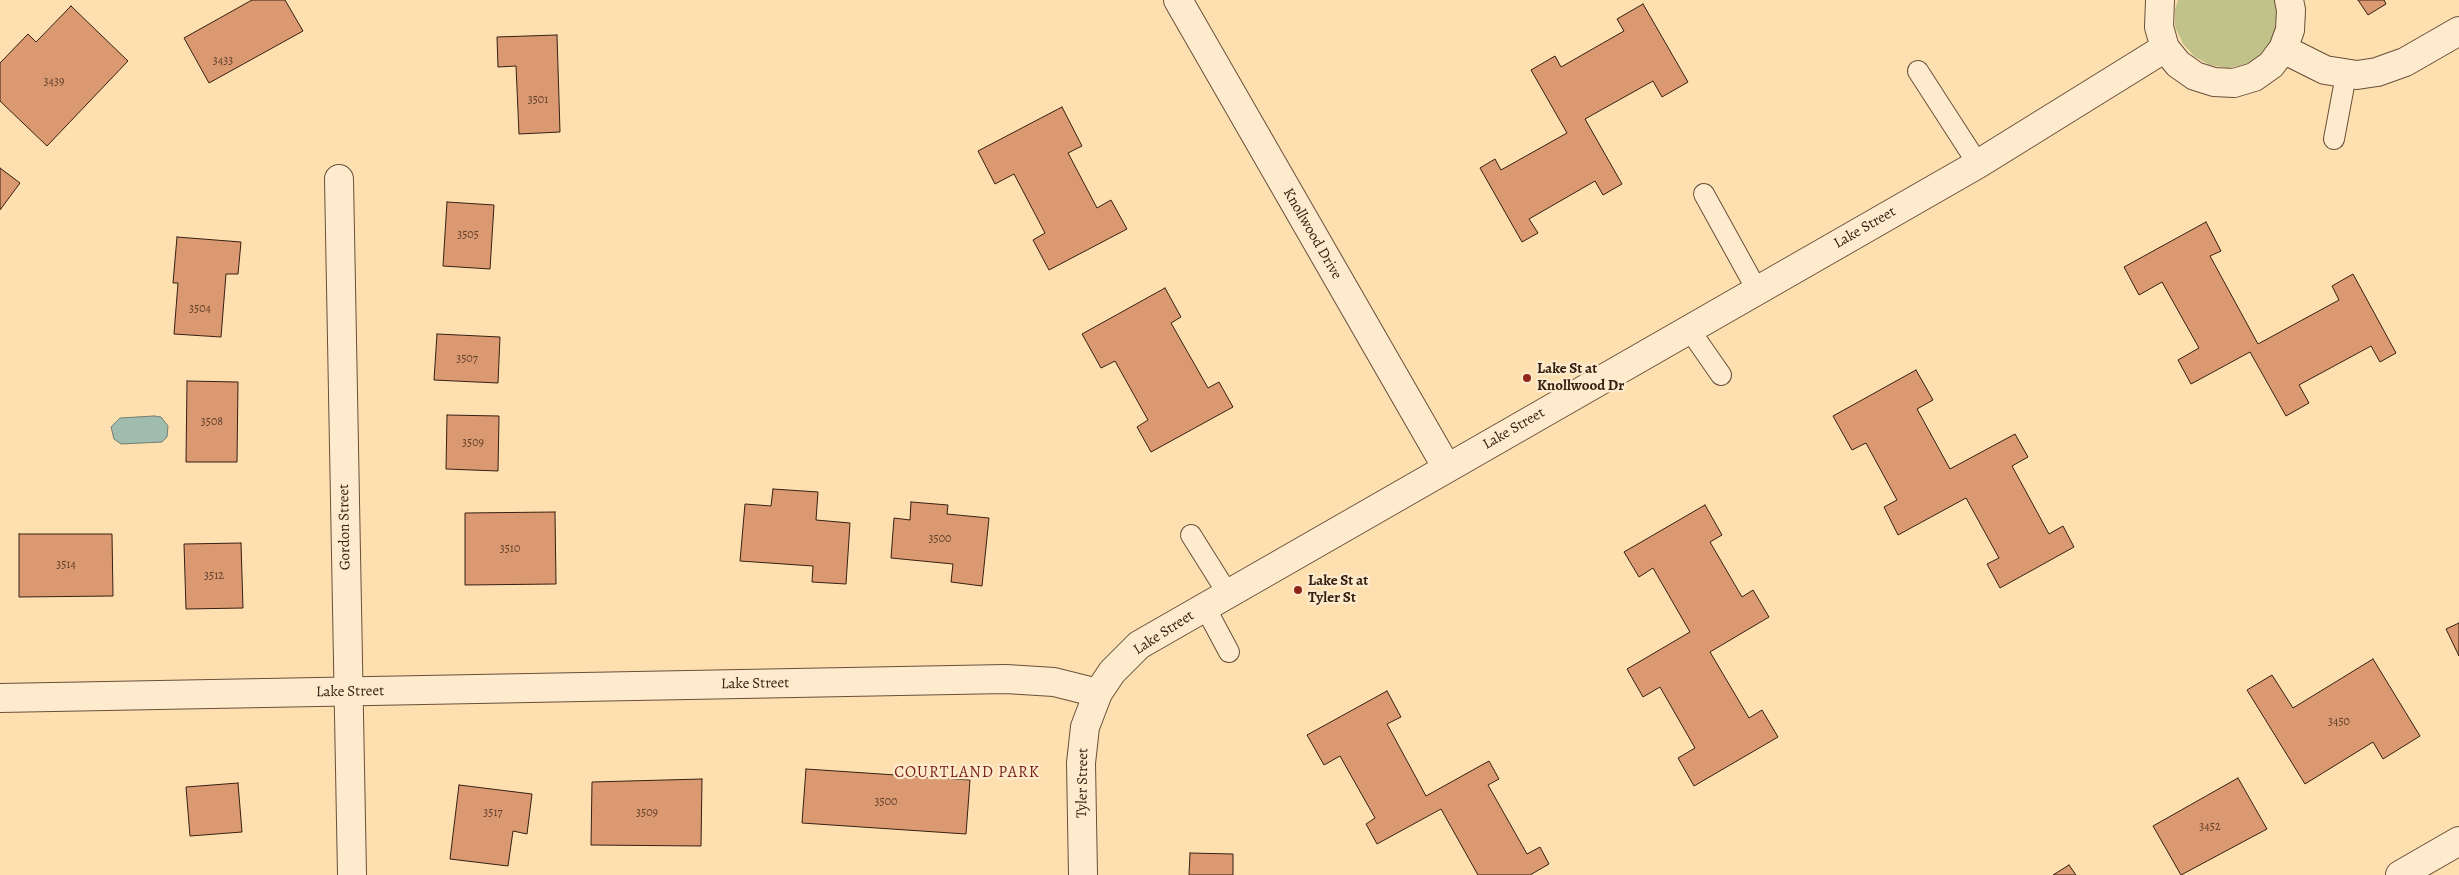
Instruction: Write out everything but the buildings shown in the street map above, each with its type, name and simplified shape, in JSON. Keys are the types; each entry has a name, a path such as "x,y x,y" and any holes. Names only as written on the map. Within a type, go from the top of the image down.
{"street":[{"name":"Knollwood Drive","path":"1178,0 1446,468"},
{"path":"2160,0 2159,27 2166,48 2178,64 2195,76 2214,82 2234,83 2254,77 2271,65 2283,49 2290,30 2291,10 2289,0"},
{"path":"2283,49 2325,70 2346,75 2376,72 2405,62 2459,31"},
{"name":"Lake Street","path":"0,698 1006,679 1054,682 1098,693 1112,672 1139,645 1978,164 2166,48"},
{"name":"Gordon Street","path":"339,179 352,875"},
{"name":"Tyler Street","path":"1083,875 1081,763 1085,727 1098,693"},
{"path":"2400,875 2459,841"}],"lane":[{"path":"1918,71 1978,164"},
{"path":"2334,139 2346,75"},
{"path":"1704,194 1757,290"},
{"path":"1689,329 1721,375"},
{"path":"1190,535 1217,601 1229,652"}],"green space":[{"path":"2178,0 2275,0 2278,14 2276,31 2269,45 2258,57 2244,65 2228,68 2210,65 2195,57 2183,44 2175,27 2175,9"}],"shaded area":[{"path":"161,417 168,426 167,437 162,442 121,444 114,439 111,427 120,418"}],"place":[{"name":"Lake St at Knollwood Dr","path":"1527,378"},
{"name":"Lake St at Tyler St","path":"1298,590"}],"district":[{"name":"COURTLAND PARK","path":"967,773"}]}
